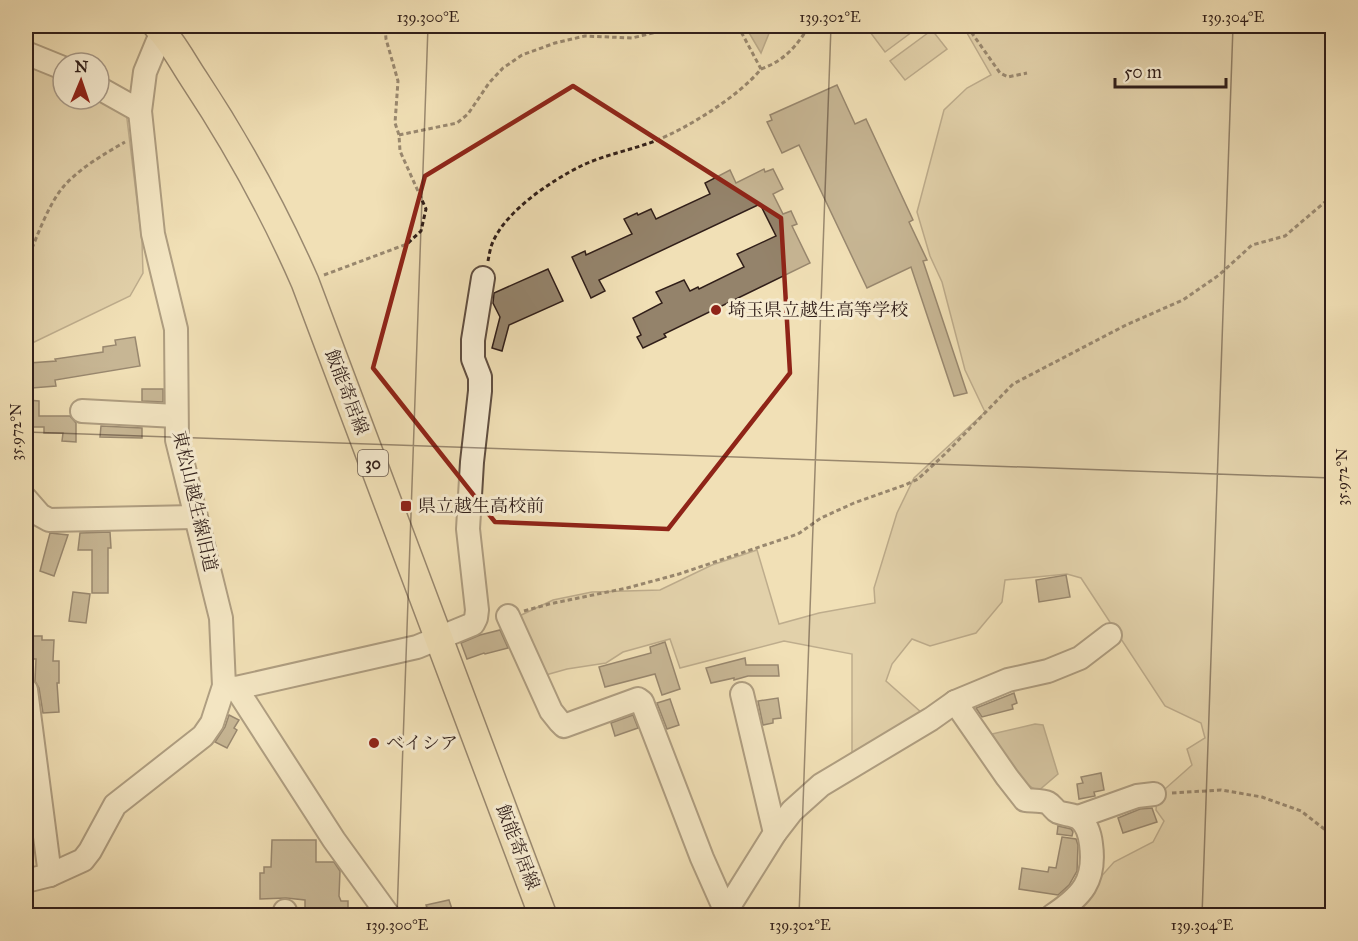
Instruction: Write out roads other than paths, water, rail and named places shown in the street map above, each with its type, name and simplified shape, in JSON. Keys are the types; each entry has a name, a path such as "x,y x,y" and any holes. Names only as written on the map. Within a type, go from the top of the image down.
{"main road":[{"name":"飯能寄居線","path":"161,27 247,163 305,282 543,915"}],"street":[{"name":"東松山越生線旧道","path":"26,881 50,875 83,860 90,851 109,812 203,736 230,687 221,618 214,585 177,440 176,329 153,234 141,122 145,72 161,27"},
{"path":"26,53 51,63"},
{"path":"111,98 141,122"},
{"path":"389,915 340,849 230,687 417,647 473,624 476,618 468,529 480,377 473,359 473,340 483,278"},
{"path":"82,411 176,416"},
{"path":"26,499 40,515 49,520 195,517"},
{"path":"508,616 551,711 558,722 564,726 638,699 642,702 725,914"},
{"path":"725,914 775,832 792,811 821,785 956,702 1008,680 1048,671 1080,658 1110,635"},
{"path":"26,690 50,875"},
{"path":"742,694 775,832"},
{"path":"956,702 1025,800 1047,803 1059,812 1078,817 1083,821 1090,836 1093,856 1088,883 1078,896 1052,915"},
{"path":"1078,817 1137,796 1154,794"}],"place":[{"name":"埼玉県立越生高等学校","path":"716,310"},
{"name":"県立越生高校前","path":"406,506"},
{"name":"ベイシア","path":"374,743"}]}
